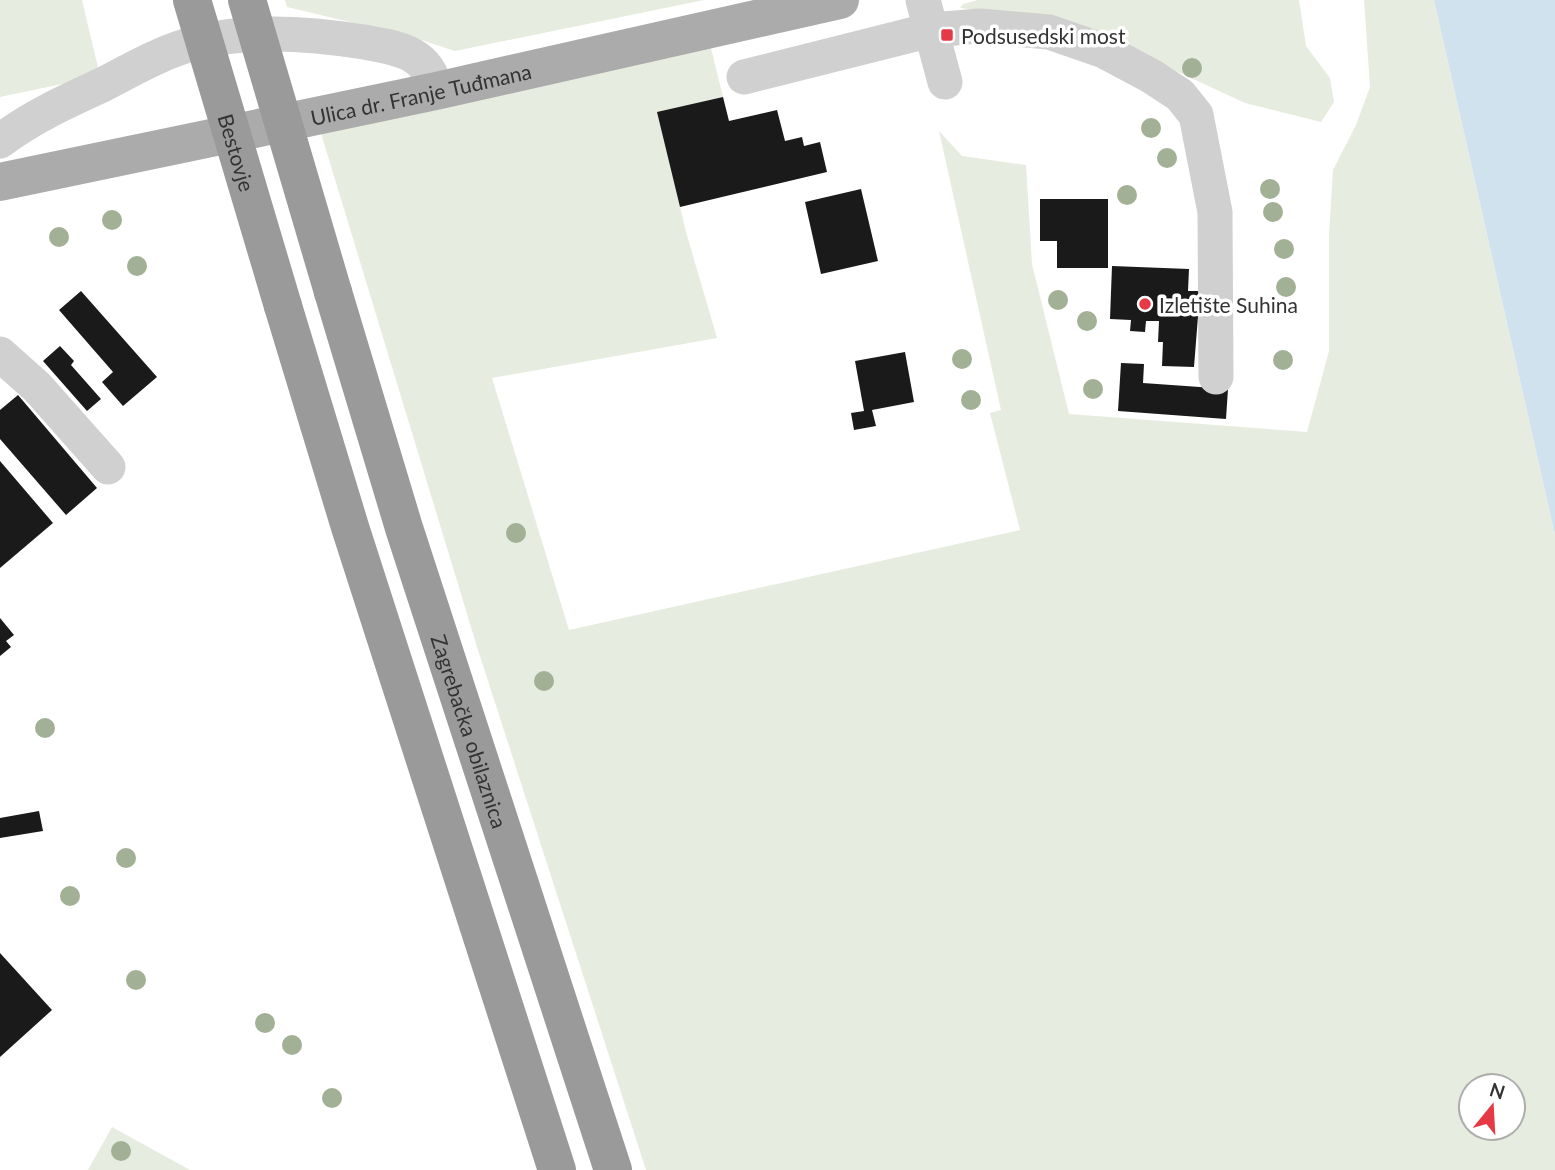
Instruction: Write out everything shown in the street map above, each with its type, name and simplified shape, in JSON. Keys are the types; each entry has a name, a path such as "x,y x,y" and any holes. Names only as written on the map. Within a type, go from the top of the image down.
{"highway":[{"name":"Bestovje","path":"192,0 354,540 557,1170"},
{"name":"Zagrebačka obilaznica","path":"247,0 404,528 613,1170"}],"main road":[{"name":"Ulica dr. Franje Tuđmana","path":"0,182 436,91 840,0"}],"lane":[{"path":"927,15 945,82"},
{"path":"744,77 927,15 980,26 1049,32 1104,51 1180,95 1196,115 1215,212 1216,377"},
{"path":"0,141 48,110 155,58 193,44 238,36 310,34 401,50 420,59 433,73 436,91"},
{"path":"0,354 37,387 108,467"}],"shaded area":[{"path":"0,0 82,0 100,76 0,97"},
{"path":"285,0 704,0 455,51 412,37 287,7"},
{"path":"978,0 1299,0 1306,46 1330,78 1334,102 1321,122 1245,103 1111,41 1037,17 960,8 963,4"},
{"path":"1364,0 1434,0 1555,535 1555,1170 646,1170 478,650 320,130 710,44 723,97 658,113 686,232 717,338 492,378 569,630 1020,530 990,413 1001,410 939,131 962,156 1026,165 1032,264 1069,414 1307,432 1329,351 1329,234 1333,170 1356,125 1370,87"},
{"path":"112,1127 190,1170 88,1170"}],"water":[{"path":"1434,0 1555,0 1555,535"}],"building":[{"path":"723,97 729,121 777,110 785,141 802,137 804,146 820,142 827,172 680,207 657,112"},
{"path":"861,189 878,261 821,274 805,202"},
{"path":"1040,199 1108,199 1108,268 1057,268 1057,241 1040,241"},
{"path":"1112,266 1189,269 1188,291 1200,291 1194,367 1162,366 1163,342 1158,342 1159,321 1146,321 1145,332 1130,331 1131,320 1110,319"},
{"path":"81,291 157,377 123,406 102,382 113,372 59,310"},
{"path":"60,346 74,361 71,365 101,399 87,411 43,361"},
{"path":"905,352 914,402 872,410 876,426 854,430 851,413 864,411 855,361"},
{"path":"1121,363 1144,364 1143,383 1228,389 1226,419 1118,411"},
{"path":"18,395 97,488 66,515 0,439 0,410"},
{"path":"0,461 53,523 0,568"},
{"path":"0,618 14,635 6,641 11,647 0,656"},
{"path":"39,811 43,831 0,838 0,818"},
{"path":"0,953 52,1010 0,1057"}],"place":[{"name":"Podsusedski most","path":"947,35"},
{"name":"Izletište Suhina","path":"1145,304"}]}
